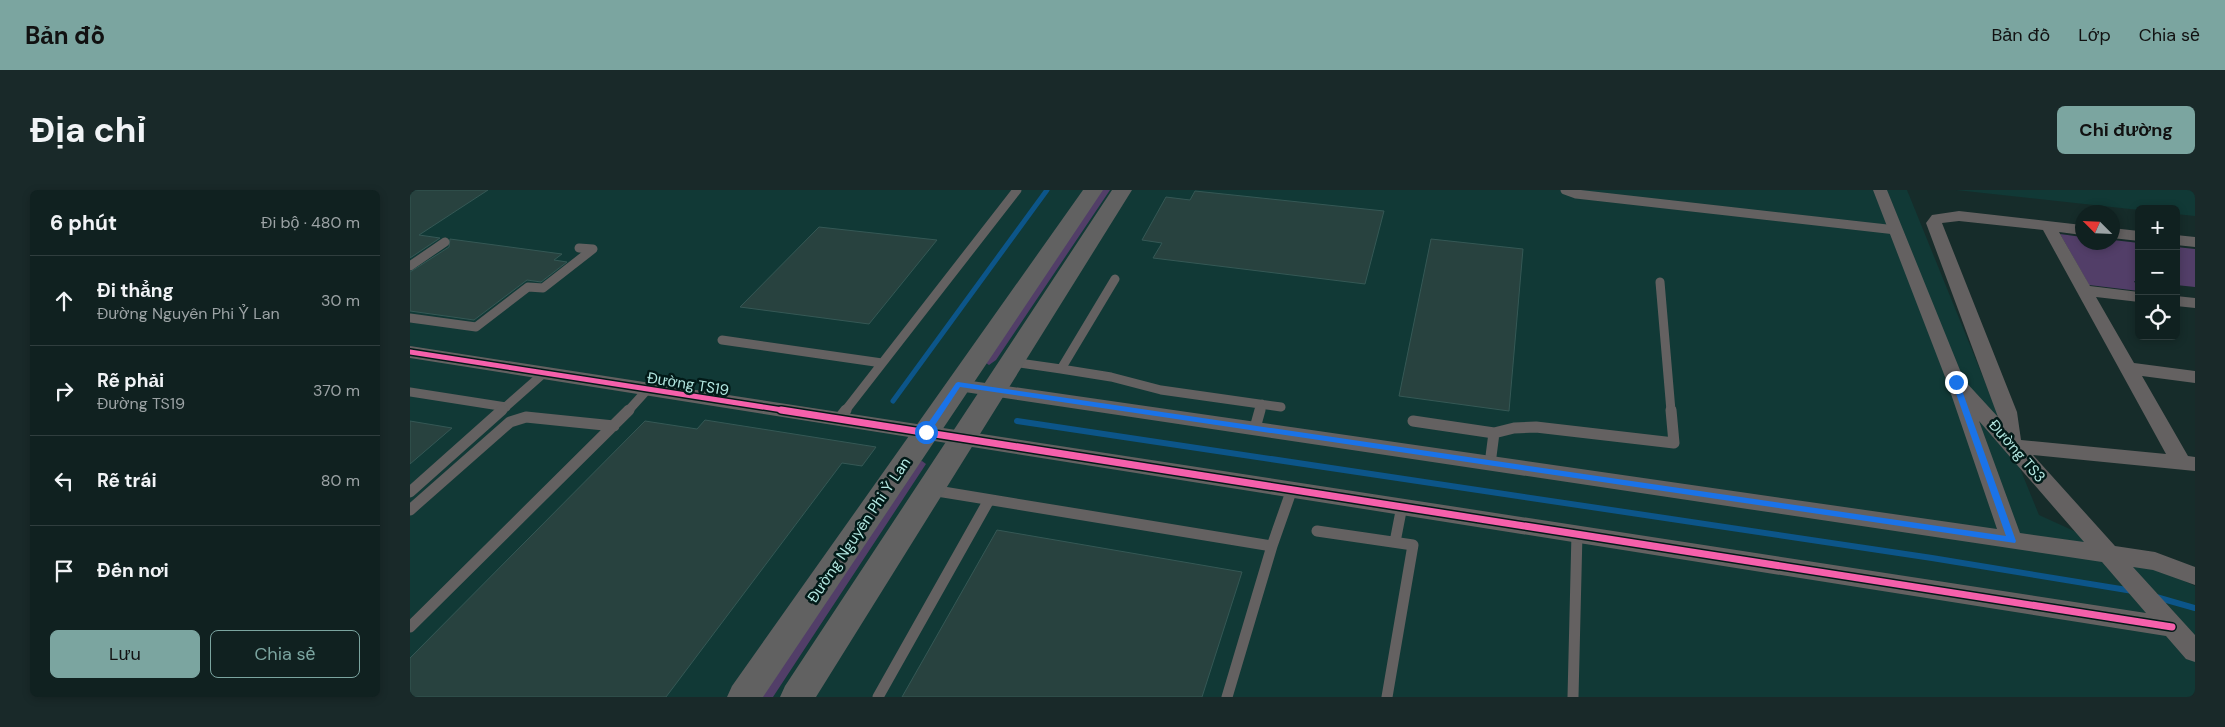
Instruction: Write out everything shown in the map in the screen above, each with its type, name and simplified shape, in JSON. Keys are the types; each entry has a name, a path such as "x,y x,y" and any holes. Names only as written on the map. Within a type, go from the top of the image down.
{"main road":[{"name":"Đường Nguyên Phi Ỷ Lan","path":"744,697 1093,190"},
{"path":"797,697 1122,190"}],"street":[{"name":"Đường TS3","path":"1880,190 1956,382 2195,652"},
{"path":"2075,229 1959,216 1937,218 1934,223 2007,412 2012,446 2188,463"},
{"path":"2048,226 2128,368 2188,463"},
{"path":"2120,234 2135,236"},
{"path":"2180,240 2195,242"},
{"path":"2084,290 2135,296"},
{"path":"2180,301 2195,303"},
{"name":"Đường TS19","path":"410,352 1292,488 2172,627"},
{"path":"2128,368 2195,377"},
{"path":"1956,382 2012,541"},
{"path":"958,385 2109,556 2155,561 2195,576"}],"lane":[{"path":"838,418 1017,190"},
{"path":"1565,190 1576,194 1896,230"},
{"path":"410,266 445,242"},
{"path":"410,318 476,327 528,287 543,288 593,249 579,248"},
{"path":"1062,369 1115,279"},
{"path":"1413,420 1494,433 1514,428 1536,427 1674,443 1660,282"},
{"path":"722,340 882,364"},
{"path":"1012,362 1111,376 1161,390 1281,407"},
{"path":"410,492 544,374"},
{"path":"410,627 614,426 647,390"},
{"path":"410,392 506,407"},
{"path":"1255,428 1262,404"},
{"path":"410,510 510,422 526,417 614,426"},
{"path":"1490,464 1494,433"},
{"path":"1226,697 1272,546 1292,488"},
{"path":"930,490 1272,546"},
{"path":"878,697 989,500"},
{"path":"1395,542 1402,506"},
{"path":"1317,531 1413,545 1387,697"},
{"path":"1573,697 1577,533"}],"shaded area":[{"path":"410,190 1907,190 2039,515 2195,586 2195,697 410,697"},
{"path":"1101,190 1110,190 996,360 989,365 986,363"},
{"path":"1956,190 2195,190 2195,216 2180,214 2180,205 2135,205 2135,210 2120,208 2120,205 2093,205"},
{"path":"2060,234 2075,236 2075,250 2120,250 2120,241 2135,243 2135,291 2089,285"},
{"path":"2180,247 2195,249 2195,287 2180,285"},
{"path":"922,461 926,464 773,697 757,697 918,462"}],"building":[{"path":"410,190 488,190 419,235 440,238 410,258"},
{"path":"1195,191 1384,211 1365,284 1153,258 1162,243 1142,240 1166,197 1190,200"},
{"path":"819,227 937,240 869,324 740,307"},
{"path":"450,239 562,254 554,260 567,262 541,282 527,280 474,320 410,311 410,272 449,247"},
{"path":"1431,239 1523,249 1509,411 1399,396"},
{"path":"705,420 876,447 862,466 842,463 666,697 410,697 410,658 645,421 697,429"},
{"path":"410,421 452,428 410,464"},
{"path":"997,530 1242,572 1202,697 902,697"}],"waterway":[{"path":"893,401 1047,190"},
{"path":"1017,421 1932,558 2133,591"},
{"path":"2156,597 2195,608"}],"cycle path":[{"path":"410,352 2172,627"}],"route":[{"path":"926,432 958,385 2012,541 1956,382"}]}
